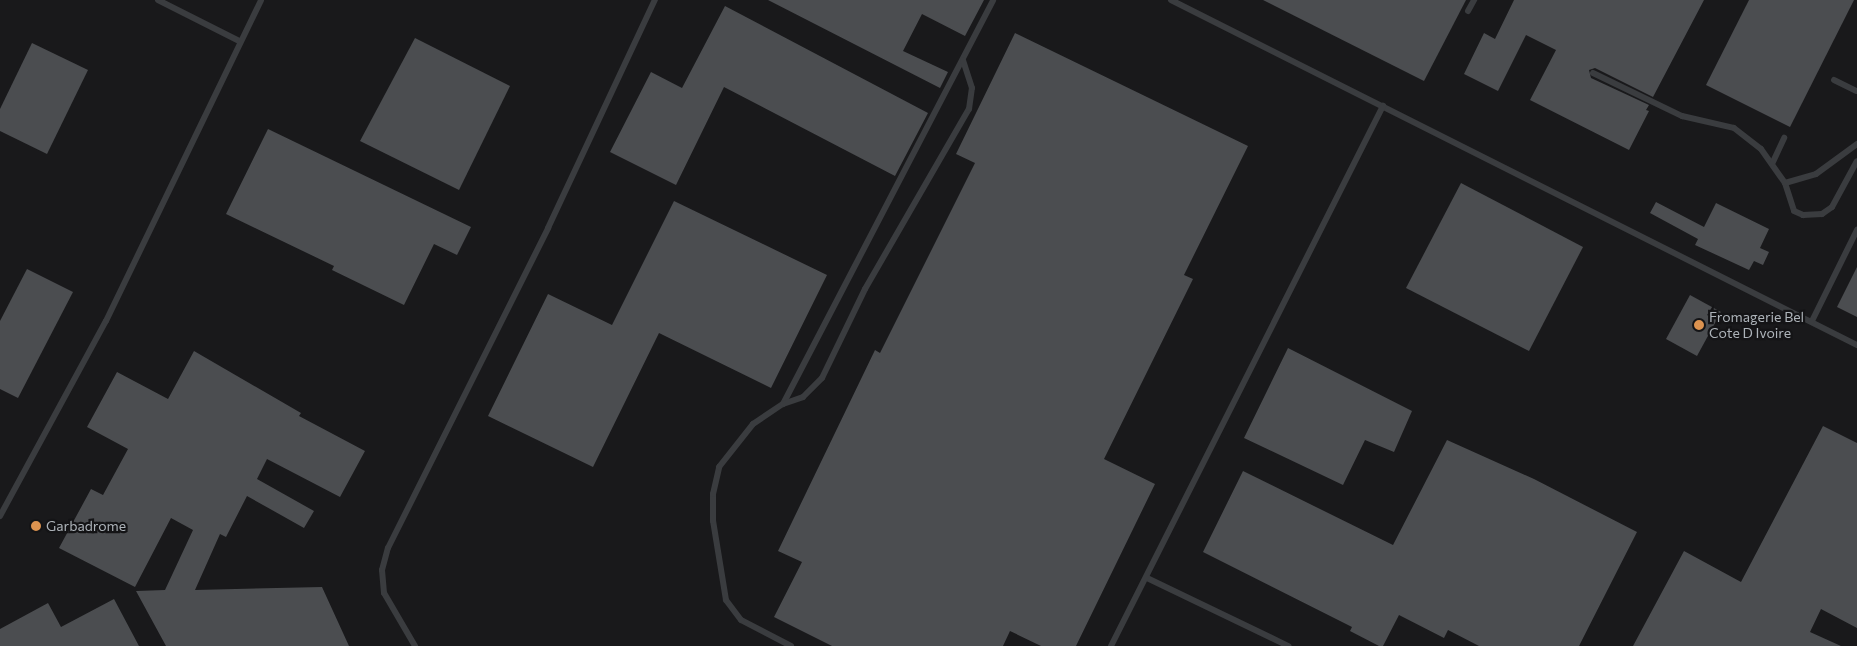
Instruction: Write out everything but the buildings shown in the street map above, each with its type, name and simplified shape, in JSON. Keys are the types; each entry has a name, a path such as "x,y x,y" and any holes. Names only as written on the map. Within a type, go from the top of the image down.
{"lane":[{"path":"158,0 239,41"},
{"path":"0,516 106,321 239,41 261,0"},
{"path":"415,646 384,593 382,570 388,548 548,228 655,0"},
{"path":"783,404 993,0"},
{"path":"1171,0 1857,345"},
{"path":"1468,11 1474,0"},
{"path":"791,646 756,629 731,611 718,565 713,521 713,494 719,467 753,424 783,404 803,397 822,378 865,289 969,109 972,88 963,60"},
{"path":"1593,73 1682,116 1734,128 1761,149 1785,184 1794,211 1803,215 1822,214 1840,194 1857,161"},
{"path":"1834,80 1857,91"},
{"path":"1112,646 1383,106"},
{"path":"1772,164 1784,138"},
{"path":"1785,184 1816,174 1857,144"},
{"path":"1812,321 1857,230"},
{"path":"1147,578 1288,646"}],"place":[{"name":"Fromagerie Bel Cote D Ivoire","path":"1699,325"},
{"name":"Garbadrome","path":"36,526"}]}
